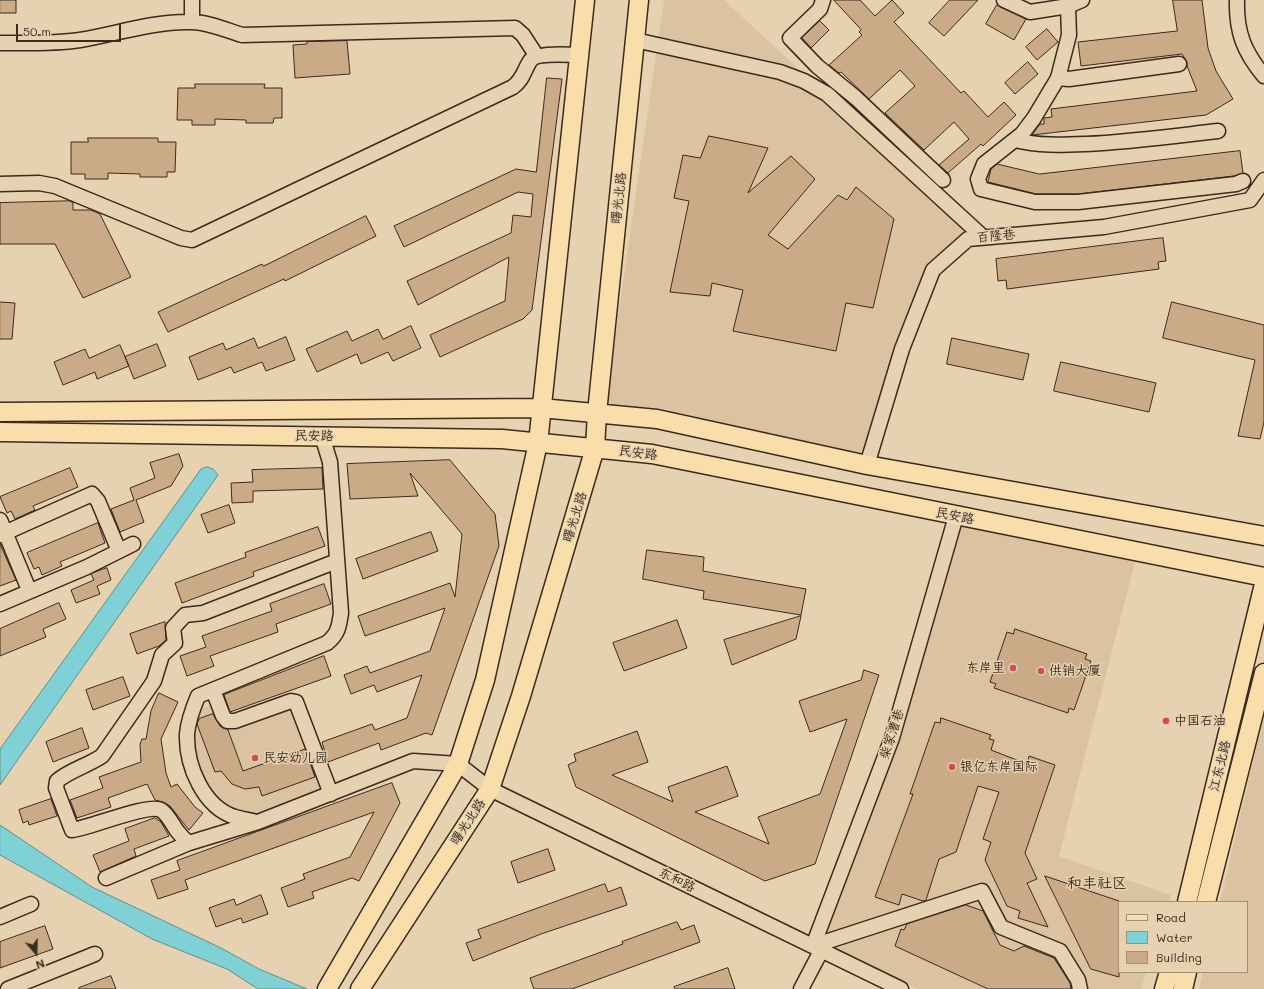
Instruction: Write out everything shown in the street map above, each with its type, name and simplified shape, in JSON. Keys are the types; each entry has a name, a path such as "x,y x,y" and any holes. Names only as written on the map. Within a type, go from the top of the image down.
{"main road":[{"path":"327,989 458,764 485,680 538,443 585,0"},
{"name":"曙光北路","path":"360,989 490,789 521,696 595,448 597,413 639,0"},
{"name":"民安路","path":"0,412 541,408 597,413 656,419 867,465 1264,536"},
{"name":"民安路","path":"0,432 502,439 652,454 956,516 1264,576"},
{"name":"江东北路","path":"1187,901 1264,584"},
{"name":"江东北路","path":"1206,901 1263,680"},
{"path":"1164,989 1169,973"},
{"path":"1182,989 1187,973"}],"street":[{"path":"192,0 192,22"},
{"path":"823,0 820,9 790,38 817,66 856,98 943,180"},
{"path":"1004,0 1030,12 1068,6 1082,0"},
{"path":"1237,0 1237,20 1240,38 1249,55 1264,76"},
{"path":"1068,6 1069,35 1058,78 1034,118 1022,134 984,164 978,179 981,189 1035,202 1078,202 1236,184 1242,182"},
{"path":"0,42 48,43 79,40 156,25 192,22 219,27 242,35 515,28 523,35 536,55"},
{"path":"635,40 780,72 804,81 827,94 984,237"},
{"path":"0,184 39,183 55,186 181,238 192,240 513,87 521,81 530,60 536,55 579,55"},
{"path":"1058,78 1069,79 1179,64"},
{"path":"1015,140 1031,144 1048,145 1122,142 1218,131"},
{"name":"百隆巷","path":"867,465 902,349 933,270 968,239 1104,227 1250,200 1264,180"},
{"path":"258,822 234,817 216,806 196,780 187,735 198,696 326,643 334,637 339,628 341,613 330,462 322,436"},
{"path":"29,590 2,529 92,494 98,501 119,550"},
{"name":"柴家漕巷","path":"801,989 892,738 956,516"},
{"path":"0,604 29,590 87,567 133,544"},
{"path":"189,843 178,833 162,810 154,808 138,811 84,829 72,830 56,788 57,781 64,775 89,764 102,756 154,681 162,656 175,643 173,628 185,615 203,613 337,561"},
{"path":"213,690 223,716 227,721 235,721 291,701 296,702 330,794"},
{"path":"106,878 189,843 258,822 413,761 458,764"},
{"name":"东和路","path":"458,764 490,789 901,989"},
{"path":"817,948 982,891 1001,927 1060,951 1078,980 1080,989"},
{"path":"0,917 31,904"},
{"path":"8,989 95,954"}],"shaded area":[{"path":"664,0 724,0 973,230 927,266 862,457 660,408 605,406"},
{"name":"东岸里","path":"961,522 1136,558 1059,856 1171,895 1169,901 1118,901 1118,973 1146,973 1141,989 918,989 818,942 886,777"},
{"name":"民安幼儿园","path":"215,703 225,729 293,708 324,790 258,816 222,804 202,779 193,737 196,711"},
{"path":"1264,714 1264,989 1199,989 1203,973 1248,973 1248,901 1220,901"}],"water":[{"path":"207,467 213,469 218,475 0,785 0,749 201,469"},
{"path":"0,825 92,887 221,948 259,969 307,989 258,989 227,969 152,939 0,855"}],"building":[{"path":"0,0 16,0 16,13 0,13"},
{"path":"834,0 860,0 875,16 892,0 904,13 894,22 961,93 964,91 988,117 1004,102 1016,115 983,146 981,144 948,173 939,165 969,139 954,122 924,150 885,113 915,86 900,70 869,99 841,72 839,73 829,65 862,35 859,32 861,30"},
{"path":"950,0 978,0 944,36 929,23"},
{"path":"1173,0 1202,0 1208,48 1216,71 1233,99 1206,115 1032,135 1040,124 1044,124 1044,118 1052,117 1051,109 1197,91 1187,66 1187,62 1182,54 1081,66 1078,42 1177,31"},
{"path":"997,5 1026,19 1014,40 986,24"},
{"path":"820,21 829,30 811,48 802,38"},
{"path":"1047,29 1058,42 1037,60 1026,47"},
{"path":"347,41 350,74 295,78 293,45 307,44 307,42"},
{"path":"1028,62 1038,74 1015,94 1005,83"},
{"path":"547,78 562,79 532,310 523,319 440,357 430,335 505,301 509,257 418,305 407,281 511,233 513,215 531,217 533,194 518,192 404,247 394,226 516,169 536,172"},
{"path":"195,84 265,84 264,88 282,88 282,118 274,118 273,123 246,123 246,120 215,119 215,125 192,125 192,120 177,120 178,88 195,88"},
{"path":"709,136 768,148 748,193 791,156 815,179 768,235 788,249 838,195 847,200 856,187 894,219 873,308 846,303 836,351 733,331 743,290 712,283 710,296 670,292 689,201 674,198 683,155 700,158"},
{"path":"88,138 158,138 158,142 176,142 175,172 167,172 167,177 140,177 140,174 108,173 108,179 85,179 85,174 71,174 71,142 88,142"},
{"path":"1240,151 1243,173 1234,176 1078,194 1036,194 988,182 991,169 997,164 1039,174"},
{"path":"70,201 73,203 73,210 91,210 100,214 131,277 83,298 55,244 0,244 0,203"},
{"path":"366,216 376,236 285,281 284,279 168,332 158,312 262,264 263,266"},
{"path":"1163,238 1166,261 1158,262 1159,269 1007,289 1006,280 998,281 996,259"},
{"path":"0,302 15,303 12,339 0,339"},
{"path":"1172,302 1264,325 1264,422 1260,439 1238,436 1255,360 1163,338"},
{"path":"411,326 421,348 393,361 388,352 361,364 357,354 317,372 306,349 347,331 352,341 378,329 383,339"},
{"path":"286,337 295,360 266,371 262,362 234,373 231,367 198,380 189,357 223,343 226,350 254,338 258,348"},
{"path":"952,338 1029,354 1023,380 947,364"},
{"path":"157,344 166,366 134,379 125,357"},
{"path":"120,345 129,366 97,379 95,372 63,385 54,362 85,349 89,358"},
{"path":"1061,362 1156,383 1149,412 1054,391"},
{"path":"179,454 183,466 171,486 136,500 144,522 120,532 111,509 134,500 130,488 155,478 150,463"},
{"path":"450,460 495,514 499,546 432,735 426,733 381,750 379,743 328,762 322,742 372,724 375,730 407,718 422,675 377,692 374,685 351,694 344,675 367,666 370,673 430,651 445,608 365,636 358,616 450,583 455,597 462,534 410,473 418,496 350,499 347,464"},
{"path":"70,468 78,487 33,506 35,510 15,519 11,511 7,513 0,497"},
{"path":"322,468 323,489 253,491 253,502 232,503 231,483 253,482 252,470"},
{"path":"229,505 235,523 208,533 201,515"},
{"path":"98,523 105,543 60,562 62,566 42,575 39,567 34,569 27,553"},
{"path":"318,527 325,546 253,572 254,576 182,603 175,583 246,557 245,553"},
{"path":"431,532 438,551 363,579 356,559"},
{"path":"0,544 16,580 0,586"},
{"path":"647,550 704,557 703,571 806,589 801,615 703,599 704,591 643,579"},
{"path":"107,568 111,580 97,586 100,594 76,603 71,590 94,580 91,574"},
{"path":"324,584 331,604 276,624 278,632 210,656 214,666 187,676 180,656 206,647 202,636 272,611 270,604"},
{"path":"59,603 66,619 43,629 46,637 0,656 0,629"},
{"path":"801,616 796,639 732,665 724,640"},
{"path":"677,620 687,648 624,671 613,643"},
{"path":"165,622 166,640 159,646 137,654 130,634"},
{"name":"供销大厦","path":"1015,629 1087,654 1085,659 1091,661 1074,710 1069,708 1068,713 994,688 996,684 990,682 1007,632 1013,634"},
{"path":"324,656 331,676 230,712 224,695"},
{"path":"864,670 879,675 815,864 765,881 576,787 568,765 576,761 574,754 637,731 648,762 612,775 673,802 668,787 727,766 738,796 695,812 769,844 758,817 820,794 847,719 810,732 799,701 861,680"},
{"path":"123,677 130,696 93,710 86,690"},
{"path":"159,693 178,702 161,739 166,773 171,787 177,784 195,807 203,813 189,830 170,806 155,800 147,784 108,798 111,807 77,818 70,800 103,788 99,777 141,762 140,744 142,739 146,739 151,711"},
{"path":"213,714 220,726 228,730 243,771 305,749 315,777 262,796 259,787 245,789 232,784 221,771 215,772 197,724 199,719"},
{"path":"941,718 991,735 989,739 994,740 991,750 1027,764 1029,756 1055,765 1025,853 1037,879 1027,883 1048,927 1018,918 1020,911 1007,906 985,860 991,842 983,839 999,792 978,786 956,852 939,859 926,900 923,901 902,894 899,905 875,897 913,794 910,794 935,722 940,723"},
{"path":"82,728 89,748 53,762 46,742"},
{"path":"392,783 400,803 359,881 352,878 312,892 314,898 288,907 281,888 305,879 303,874 350,857 374,812 185,880 188,889 158,899 151,880 180,870 177,861"},
{"path":"51,799 57,816 29,825 28,821 23,823 19,810"},
{"path":"155,818 161,822 169,836 134,849 136,856 100,872 93,855 129,841 125,829"},
{"path":"548,849 555,870 518,883 511,862"},
{"path":"1045,876 1119,901 1119,977 1091,969"},
{"path":"605,884 608,892 621,887 627,905 541,934 473,961 466,943 481,938 478,930"},
{"path":"261,895 268,914 243,923 241,918 216,927 209,908 234,899 236,905"},
{"path":"966,905 983,911 1000,945 1014,951 1024,946 1054,958 1070,983 1071,989 988,989 895,946 901,929 904,930 907,924"},
{"path":"677,922 681,930 694,925 700,942 572,989 534,989 530,978 623,944 622,942"},
{"path":"45,926 53,949 0,968 0,942"},
{"path":"728,968 735,989 675,989 674,987"},
{"path":"111,976 116,989 79,989 79,988"}],"place":[{"name":"东岸里","path":"1013,668"},
{"name":"供销大厦","path":"1041,671"},
{"name":"中国石油","path":"1166,721"},
{"name":"民安幼儿园","path":"255,758"},
{"name":"银亿东岸国际","path":"952,767"}],"district":[{"name":"和丰社区","path":"1097,883"}]}
